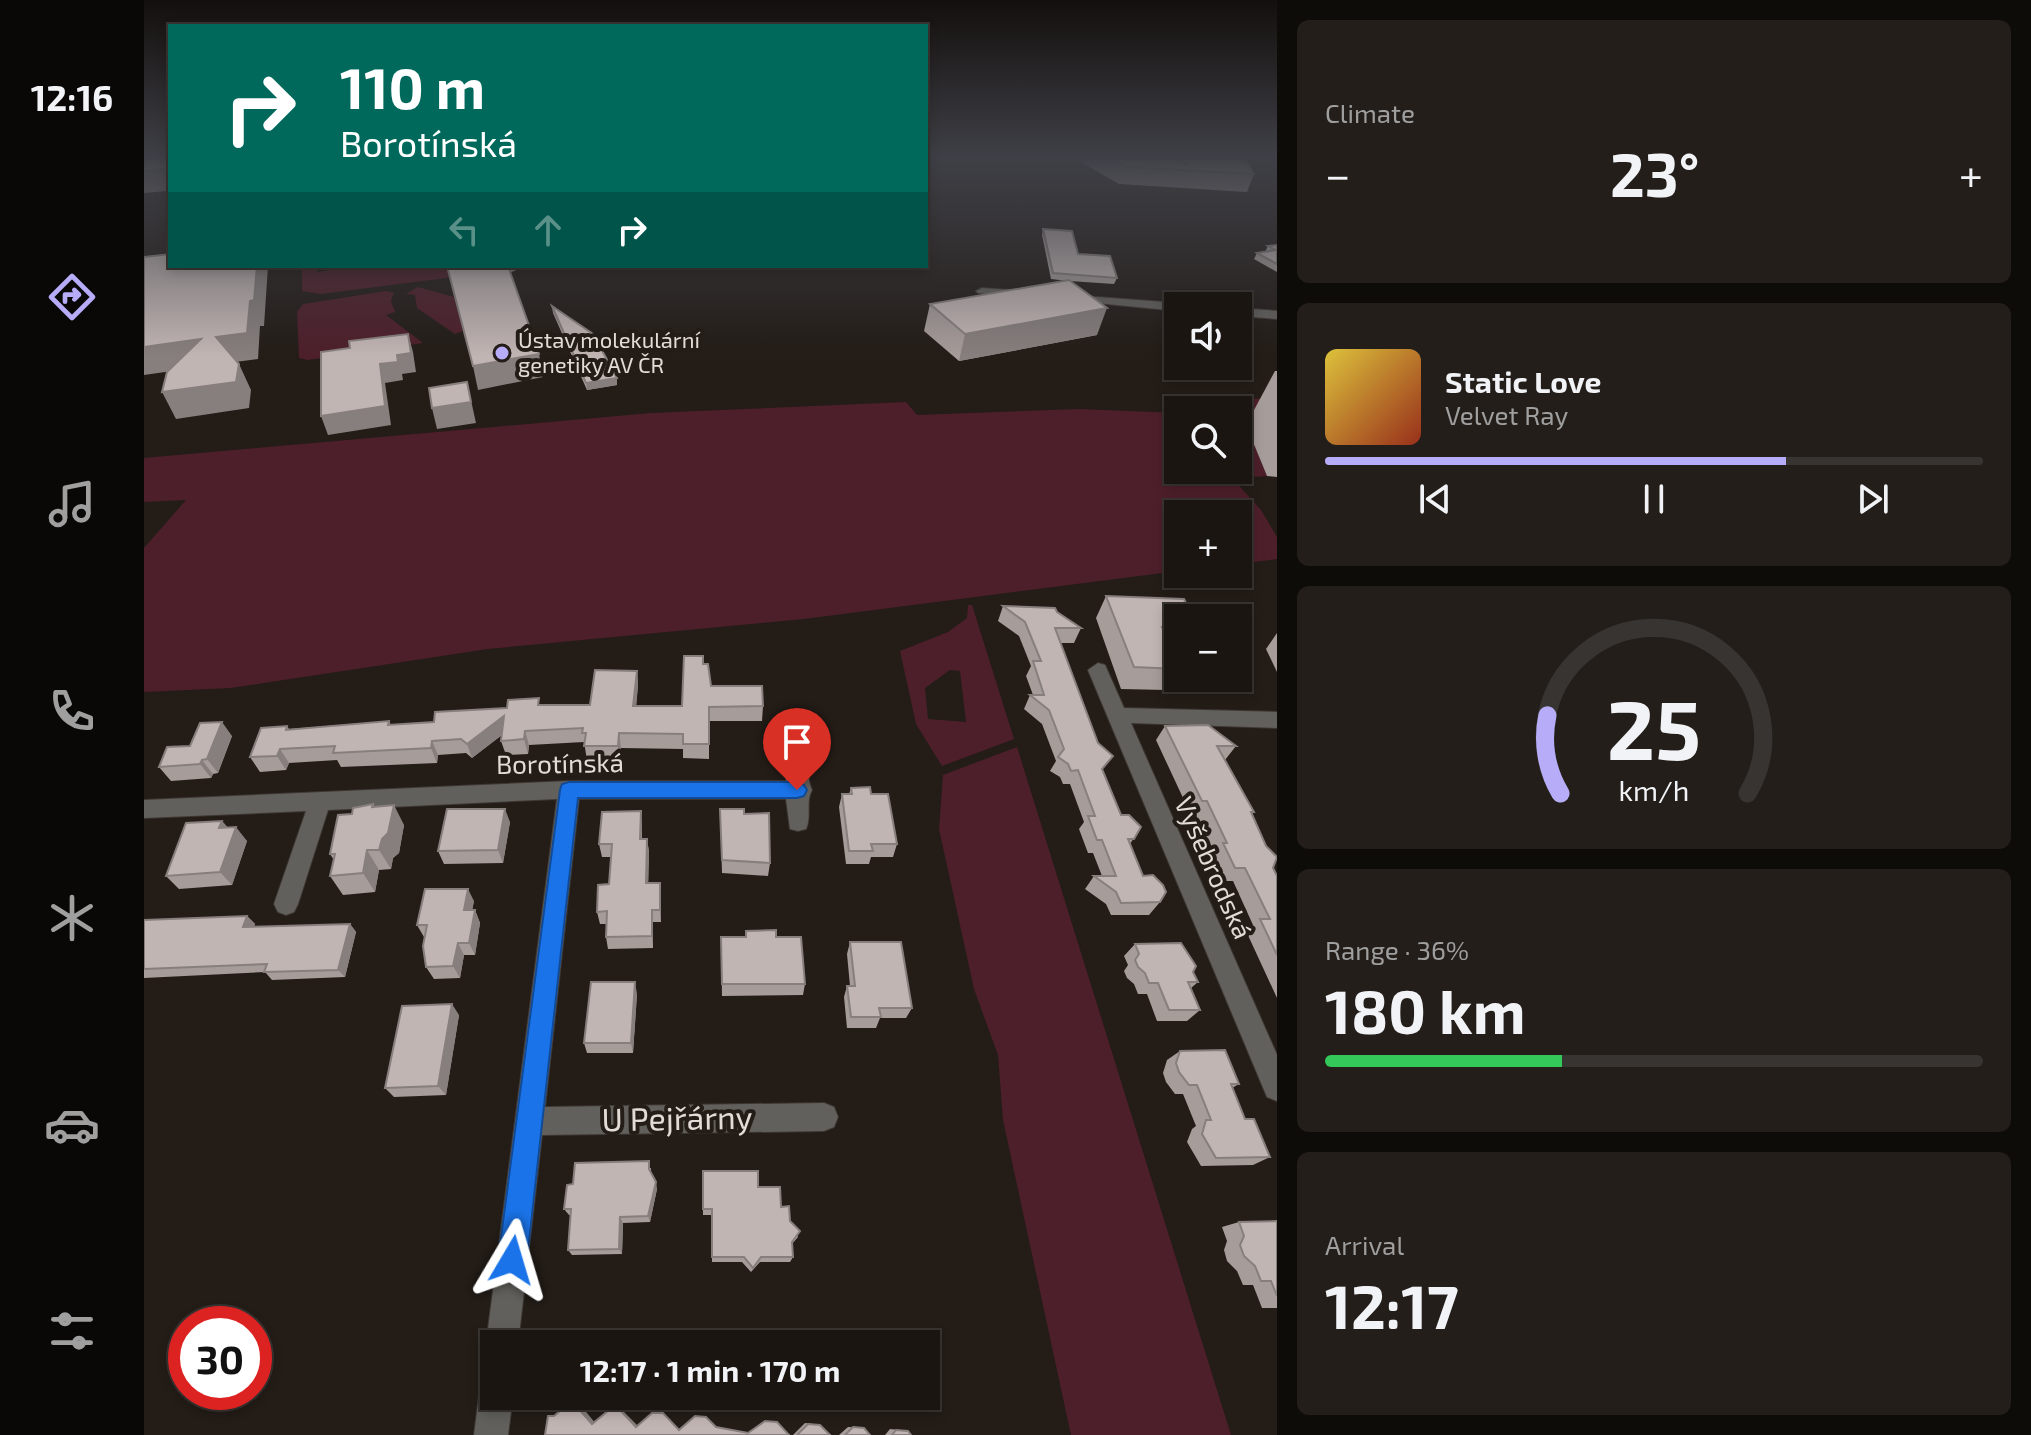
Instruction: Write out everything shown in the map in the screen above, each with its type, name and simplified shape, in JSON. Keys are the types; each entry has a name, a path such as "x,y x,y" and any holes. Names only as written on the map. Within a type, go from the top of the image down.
{"street":[{"path":"982,291 1042,296"},
{"path":"1057,297 1164,306"},
{"path":"1252,313 1277,315"},
{"name":"Vyšebrodská","path":"1098,670 1277,1087"},
{"path":"1118,715 1277,720"},
{"path":"796,759 798,822"},
{"path":"504,1330 569,790"},
{"name":"Borotínská","path":"144,809 569,790 799,790"},
{"path":"286,904 320,801"},
{"name":"U Pejřárny","path":"530,1121 824,1117"},
{"path":"491,1435 494,1410"}],"shaded area":[{"path":"317,268 317,272 349,268 523,268 321,294 302,291 302,269"},
{"path":"418,287 454,297 463,331 455,334 417,308 415,295 406,294"},
{"path":"386,291 394,293 391,301 395,312 386,315 423,343 308,360 299,358 297,312 303,304"},
{"path":"1277,397 1252,420 1252,399"},
{"path":"906,402 917,415 1079,409 1164,412 1164,484 1238,484 1252,500 1164,500 1164,573 804,619 488,649 231,688 144,692 144,548 186,500 144,502 144,458 651,413"},
{"path":"1252,440 1267,476 1255,477 1252,472"},
{"path":"1252,500 1277,537 1277,559 1252,562"},
{"path":"968,605 972,605 1014,739 942,766 916,724 900,651 948,632 967,618","holes":["950,670 960,671 966,722 928,719 925,688"]},
{"path":"1017,747 1231,1435 1071,1435 1003,1120 998,1055 974,989 939,829 943,775"}],"building":[{"path":"1043,229 1072,231 1078,254 1110,256 1117,278 1053,273"},
{"path":"1277,245 1277,264 1257,253 1276,250 1268,246"},
{"path":"168,254 168,268 257,268 247,333 216,337 239,364 236,382 162,392 167,372 201,339 144,347 144,257"},
{"name":"Ústav molekulární genetiky AV ČR","path":"448,268 509,268 539,354 473,366"},
{"path":"1069,280 1107,308 965,334 930,304"},
{"path":"552,306 593,334 617,378 586,383"},
{"path":"408,334 411,353 397,355 398,362 380,364 385,406 321,416 321,352 350,348 349,341"},
{"path":"467,382 471,402 432,408 429,388"},
{"path":"1106,596 1184,599 1187,604 1164,604 1164,668 1134,667"},
{"path":"1003,606 1055,608 1081,628 1055,628 1098,743 1113,756 1102,769 1121,815 1129,815 1141,827 1134,839 1128,839 1143,876 1153,875 1166,892 1160,902 1121,903 1116,892 1094,876 1116,876 1102,840 1097,840 1088,816 1095,816 1078,770 1071,771 1068,764 1058,757 1064,749 1049,710 1030,695 1044,695 1033,661 1041,661 1025,622"},
{"path":"684,656 703,656 703,664 708,664 711,686 762,686 763,706 709,707 709,744 683,744 683,734 619,733 618,746 584,746 586,733 582,733 583,728 525,731 524,739 501,741 504,716 467,744 461,739 432,741 431,748 333,753 335,746 280,749 277,756 250,757 261,728 287,726 286,730 389,721 388,725 434,722 435,712 507,708 508,700 539,698 538,705 590,705 595,670 637,671 633,706 682,706"},
{"path":"222,722 207,759 200,764 159,767 167,747 190,746 200,723"},
{"path":"1208,725 1236,746 1217,746 1254,812 1251,812 1266,846 1277,857 1273,868 1277,876 1277,955 1260,919 1270,919 1245,868 1235,868 1207,801 1202,801 1165,726"},
{"path":"870,787 871,794 888,794 897,844 871,844 873,851 849,851 842,794 852,794 851,788"},
{"path":"373,804 372,807 394,805 388,833 382,839 379,850 367,850 363,873 330,876 335,854 330,854 338,815 352,814 353,808"},
{"path":"447,809 505,809 498,850 438,851"},
{"path":"720,809 744,809 744,814 769,813 770,863 722,860"},
{"path":"641,811 640,839 647,839 646,883 660,883 660,910 652,910 652,936 606,937 607,911 597,912 598,885 609,884 612,844 599,844 602,812"},
{"path":"222,821 219,828 236,827 220,872 166,876 186,823"},
{"path":"425,889 468,889 464,910 475,910 469,943 458,943 453,966 426,967 423,946 427,925 417,925"},
{"path":"247,916 243,927 350,924 338,970 264,972 267,964 144,969 144,920"},
{"path":"776,930 776,937 801,937 805,984 722,984 721,937 746,937 746,931"},
{"path":"850,942 901,942 912,1008 879,1008 881,1017 851,1017 847,986 855,986"},
{"path":"1181,943 1196,966 1193,972 1198,982 1188,982 1200,1010 1169,1010 1158,983 1149,983 1135,960 1139,954 1135,944"},
{"path":"591,982 635,982 631,1043 584,1043"},
{"path":"452,1004 438,1086 385,1088 402,1006"},
{"path":"1225,1050 1239,1084 1231,1084 1245,1119 1254,1119 1270,1157 1216,1158 1202,1134 1206,1120 1211,1120 1197,1085 1189,1085 1176,1063 1180,1051"},
{"path":"649,1161 649,1169 656,1182 648,1216 620,1217 619,1249 568,1250 571,1209 564,1209 567,1185 573,1184 575,1163"},
{"path":"703,1171 758,1171 758,1187 780,1187 781,1207 789,1206 790,1221 800,1231 792,1242 793,1257 761,1257 753,1268 744,1257 712,1257 712,1209 703,1209"},
{"path":"1277,1221 1277,1296 1271,1281 1261,1281 1255,1266 1244,1256 1240,1245 1244,1236 1239,1222"},
{"path":"561,1410 580,1410 592,1424 609,1410 620,1410 636,1427 652,1413 663,1413 679,1430 695,1416 706,1417 716,1427 748,1433 765,1421 777,1422 789,1435 545,1435 548,1416 554,1416"},
{"path":"808,1424 820,1425 830,1435 797,1435"},
{"path":"853,1427 864,1428 870,1435 845,1435"},
{"path":"896,1430 908,1431 911,1435 892,1435"}],"place":[{"name":"Ústav molekulární genetiky AV ČR","path":"502,353"}],"route":[{"path":"512,1260 569,790 797,790"}]}
